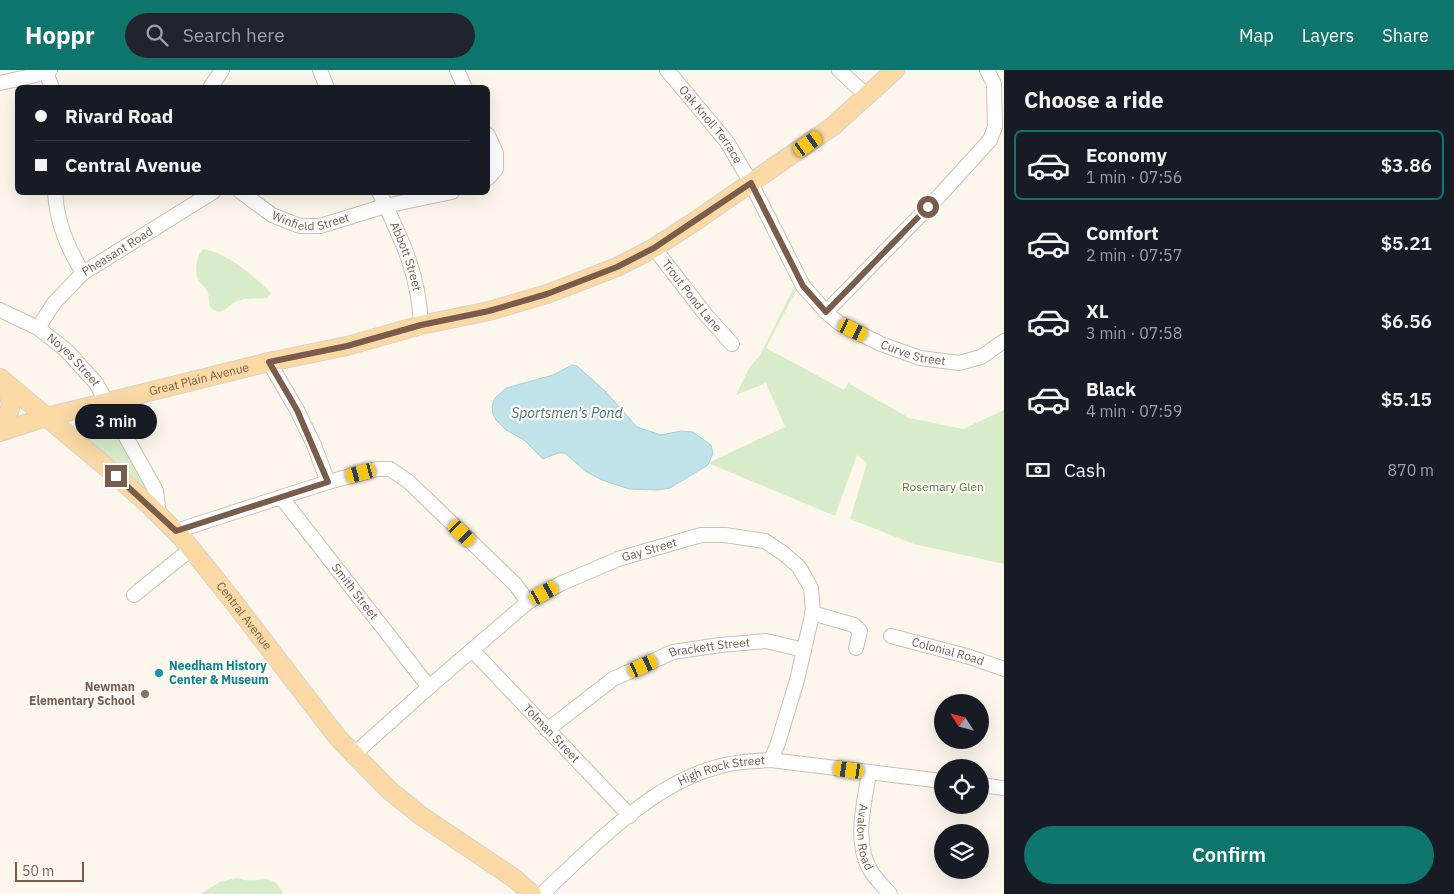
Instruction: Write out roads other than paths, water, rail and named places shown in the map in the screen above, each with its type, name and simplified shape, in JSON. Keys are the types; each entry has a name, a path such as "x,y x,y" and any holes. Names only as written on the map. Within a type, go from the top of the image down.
{"main road":[{"name":"Great Plain Avenue","path":"0,432 46,417 269,362 347,346 421,325 489,311 547,294 617,267 654,248 833,126 895,70"},
{"name":"Central Avenue","path":"2,379 105,466 176,531 335,734 389,790 420,815 515,879 532,894"},
{"path":"0,426 7,416 11,405 10,396 2,379"}],"street":[{"path":"212,85 222,70"},
{"path":"320,70 326,85"},
{"path":"457,70 464,85"},
{"name":"Oak Knoll Terrace","path":"666,70 727,142 751,183"},
{"path":"839,70 867,96"},
{"path":"826,312 940,195 990,140 995,127 994,84 987,70"},
{"path":"0,83 46,71 51,85"},
{"path":"490,140 496,153 496,169 490,176"},
{"name":"Curve Street","path":"751,183 803,286 826,312 839,323 881,344 920,358 959,363 981,357 1004,341"},
{"path":"55,195 56,213 60,228 73,258 83,273"},
{"name":"Pheasant Road","path":"38,328 54,303 83,273 207,195"},
{"name":"Winfield Street","path":"245,195 272,215 300,226 320,226 386,206 438,195"},
{"name":"Abbott Street","path":"380,195 400,235 412,269 420,300 421,325"},
{"name":"Trout Pond Lane","path":"654,248 706,315 732,344"},
{"name":"Noyes Street","path":"0,310 38,328 71,356 96,383 156,491 159,515"},
{"path":"269,362 297,410 328,482"},
{"path":"176,531 328,482 377,468 390,469 410,482 515,584 528,602"},
{"name":"Smith Street","path":"281,497 430,687"},
{"name":"Gay Street","path":"354,755 528,602 560,584 618,559 700,535 726,535 765,541 783,552 796,564 810,588 813,606 804,650 794,689 771,760"},
{"path":"134,596 191,549"},
{"path":"812,614 858,628 860,631 856,648"},
{"name":"Colonial Road","path":"892,636 1004,668"},
{"name":"Brackett Street","path":"547,730 613,679 673,652 766,641 804,650"},
{"name":"Tolman Street","path":"472,650 630,816"},
{"name":"High Rock Street","path":"542,894 630,816 662,791 689,777 714,768 771,760 934,780"},
{"name":"Avalon Road","path":"868,773 862,816 862,848 871,871 890,894"},
{"path":"989,786 1004,788"}],"water":[{"name":"Sportsmen's Pond","path":"572,365 577,366 605,391 637,427 661,435 681,431 693,432 711,445 713,453 708,465 670,488 658,490 629,489 602,480 585,471 565,453 558,453 543,459 524,440 506,430 496,420 492,406 495,398 506,388 553,375"}],"place":[{"name":"Needham History Center & Museum","path":"159,673"},
{"name":"Newman Elementary School","path":"145,694"}],"park label":[{"name":"Rosemary Glen","path":"943,487"}]}
